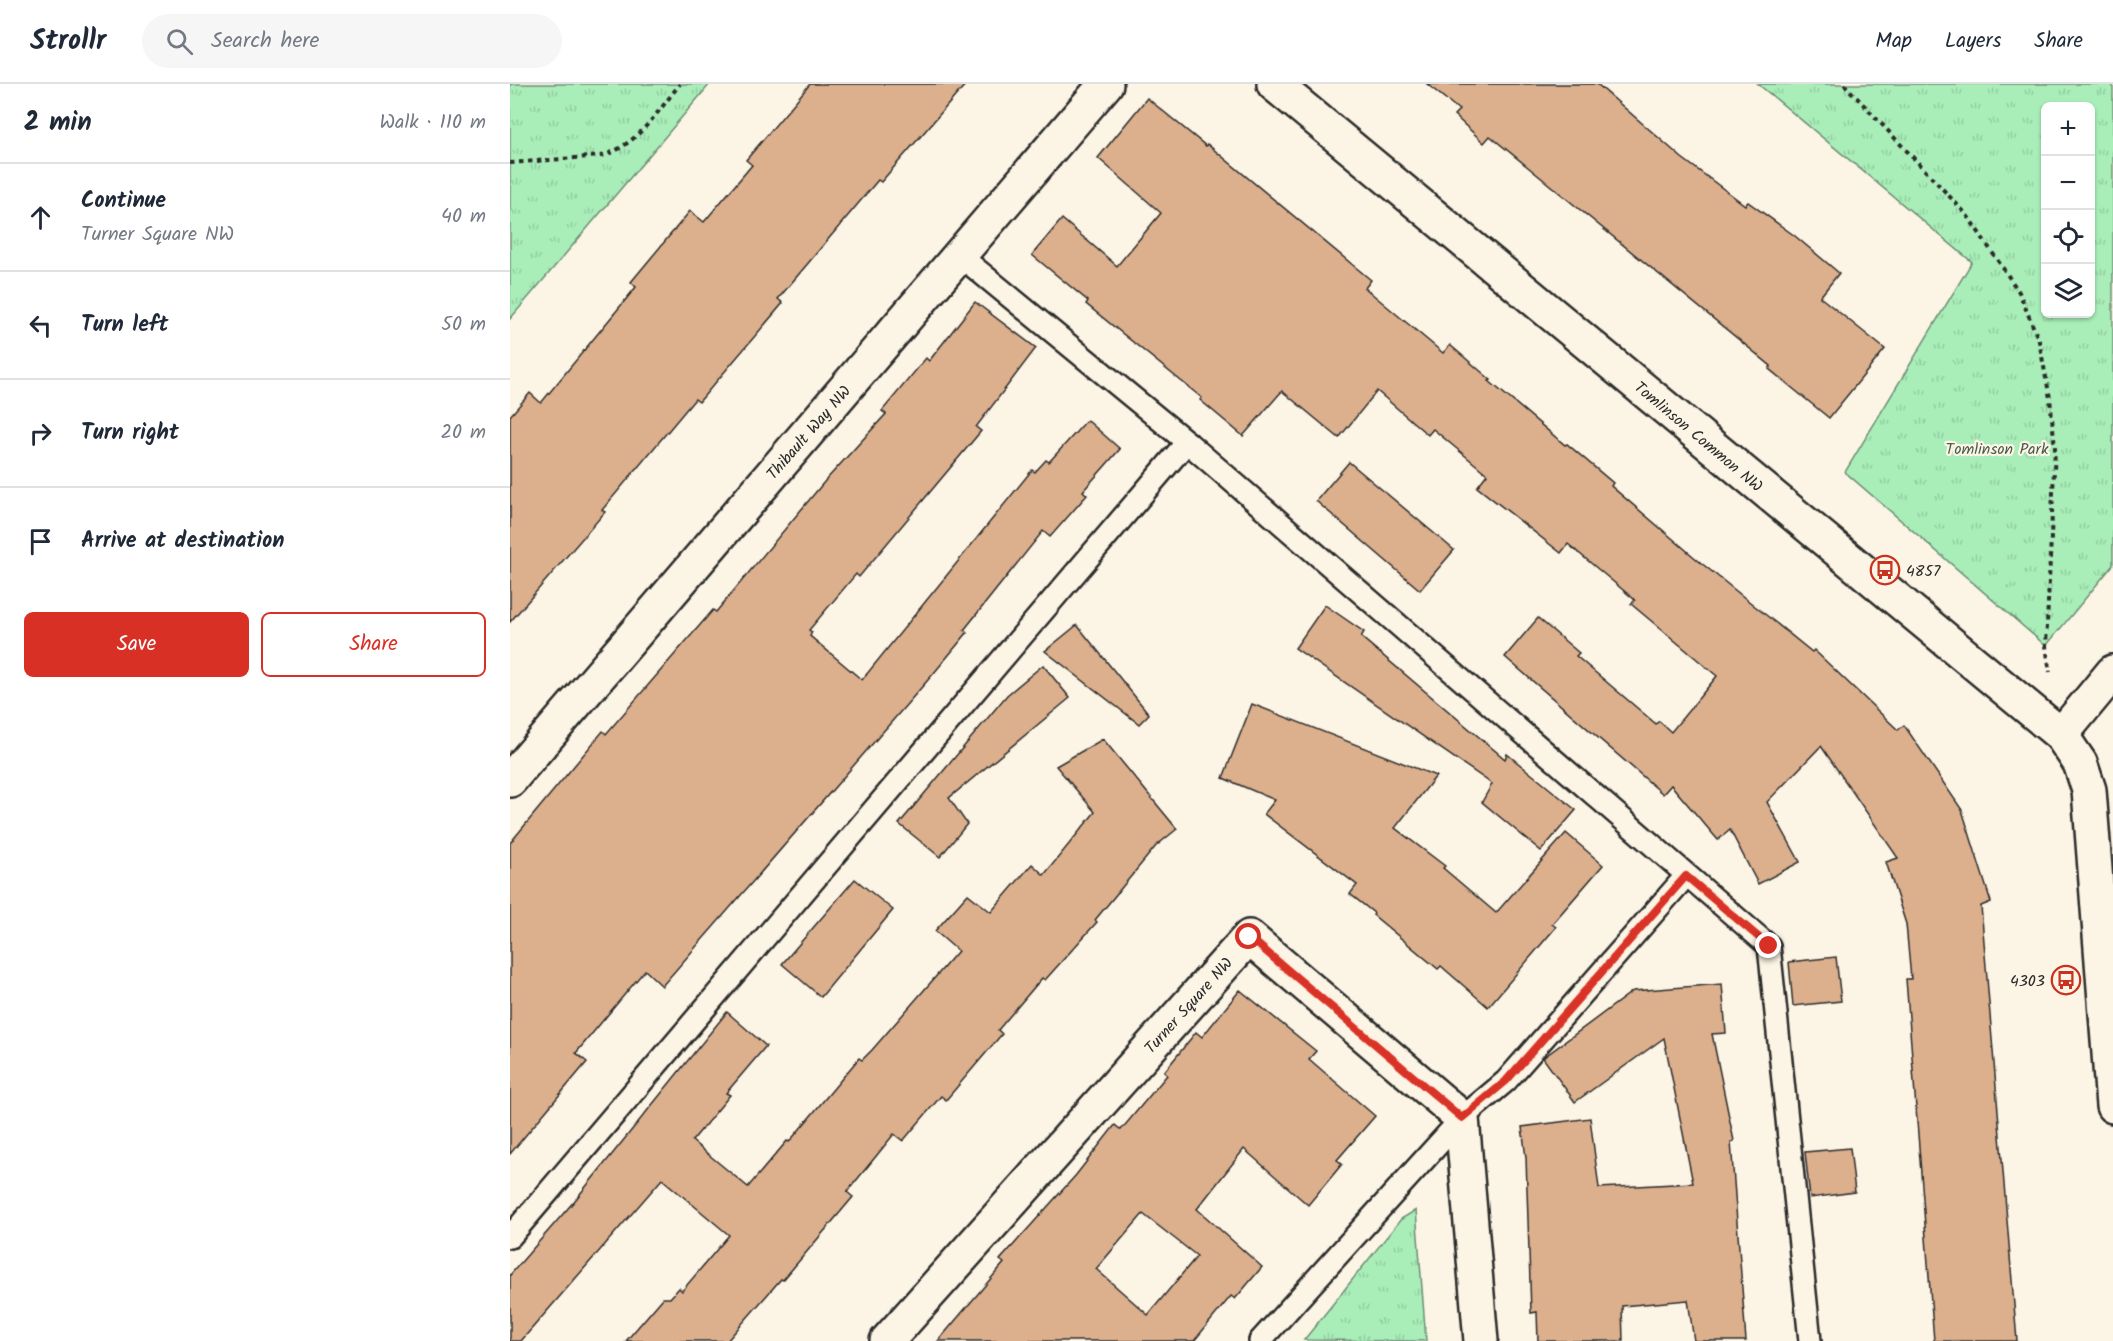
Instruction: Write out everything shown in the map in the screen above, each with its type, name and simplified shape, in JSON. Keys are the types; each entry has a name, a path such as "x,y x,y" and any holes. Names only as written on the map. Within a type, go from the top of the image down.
{"street":[{"name":"Thibault Way NW","path":"510,780 1106,84"},
{"name":"Tomlinson Common NW","path":"1274,84 2061,735 2080,763 2089,790 2113,1106"},
{"path":"2061,735 2113,672"},
{"name":"Turner Square NW","path":"886,1341 1249,937 1462,1118"},
{"path":"1462,1118 1481,1341"}],"lane":[{"path":"959,255 1187,442 1769,946 1810,1341"},
{"path":"510,1237 1187,442"},
{"path":"1260,1341 1462,1118 1506,1081 1686,876"}],"path":[{"path":"510,163 614,153 637,135 680,84"},
{"path":"1844,84 1967,215 2019,292 2039,341 2050,398 2055,448 2046,646 2061,735"}],"green space":[{"path":"510,84 710,84 510,319"},
{"name":"Tomlinson Park","path":"1758,84 2113,84 2113,565 2046,646 1845,472 1972,262"},
{"path":"1416,1210 1426,1341 1304,1340 1401,1219"}],"building":[{"path":"810,84 966,84 881,182 878,180 778,299 783,303 699,402 695,399 602,510 605,512 510,622 510,416 530,393 541,403 636,287 631,282 690,211 704,222 752,165 746,160"},
{"path":"1427,84 1597,84 1682,158 1745,205 1748,202 1795,236 1839,273 1820,297 1885,349 1829,418 1769,369 1771,366 1490,136 1484,143 1454,115 1459,110"},
{"path":"1147,98 1206,146 1207,144 1371,280 1365,288 1443,353 1450,345 1491,380 1489,381 1613,483 1611,486 1700,562 1812,652 1814,650 1898,730 1904,725 1962,810 1991,902 1981,906 2017,1341 1934,1341 1906,979 1911,979 1906,924 1886,862 1898,858 1821,746 1767,802 1800,862 1758,884 1730,830 1718,840 1671,785 1663,794 1505,657 1538,618 1579,653 1576,656 1656,724 1659,721 1671,732 1717,676 1631,604 1635,600 1568,544 1561,553 1477,487 1487,474 1433,429 1428,435 1377,391 1339,438 1282,391 1243,436 1200,400 1202,398 1086,304 1088,301 1032,255 1062,219 1117,266 1161,213 1098,158"},
{"path":"975,302 1036,348 976,427 981,431 859,577 856,574 809,630 812,632 810,636 862,680 1032,470 1035,472 1046,460 1049,462 1087,420 1120,449 1083,491 1087,495 1050,537 1043,531 964,630 967,633 934,673 662,986 645,970 576,1053 587,1062 510,1154 510,843 603,731 606,734 713,610 716,612 825,481 886,414 882,411 926,358 929,361"},
{"path":"1349,462 1454,550 1420,590 1316,501"},
{"path":"1325,605 1364,632 1361,637 1505,759 1507,754 1576,810 1541,851 1482,802 1492,784 1295,648"},
{"path":"1077,625 1149,714 1139,724 1045,651"},
{"path":"1043,665 1070,698 949,798 967,824 940,857 899,824 1007,695"},
{"path":"1252,704 1436,776 1395,828 1445,866 1443,868 1496,913 1566,833 1603,865 1552,924 1556,927 1488,1007 1441,966 1438,969 1350,894 1357,885 1264,814 1275,800 1223,778"},
{"path":"1103,739 1177,829 1156,846 1095,920 1097,922 1045,980 1042,978 998,1030 1002,1034 946,1100 941,1096 903,1141 894,1134 847,1192 853,1197 783,1280 781,1279 727,1341 626,1341 663,1298 670,1298 679,1288 682,1291 729,1235 662,1179 521,1341 510,1341 510,1275 576,1199 727,1012 766,1046 726,1093 730,1095 692,1141 748,1187 859,1058 862,1060 872,1050 958,951 935,931 968,894 991,912 1032,864 1044,875 1095,812 1056,766"},
{"path":"855,879 893,910 821,997 782,964"},
{"path":"1836,957 1841,1001 1793,1006 1789,962"},
{"path":"1722,984 1726,1033 1712,1034 1734,1141 1731,1142 1746,1341 1694,1341 1688,1300 1622,1306 1623,1341 1538,1341 1537,1312 1531,1313 1526,1158 1522,1127 1590,1118 1599,1188 1693,1183 1664,1038 1575,1102 1543,1058 1633,991"},
{"path":"1240,990 1316,1051 1309,1059 1375,1116 1337,1160 1342,1164 1308,1205 1244,1149 1197,1209 1262,1267 1235,1299 1231,1296 1194,1341 938,1341 1004,1263 1000,1260 1076,1175 1115,1125 1121,1130 1167,1075 1164,1072 1196,1032 1202,1037","holes":["1143,1214 1197,1256 1148,1315 1096,1269"]},
{"path":"1850,1148 1855,1192 1810,1198 1805,1152"}],"place":[{"name":"4857","path":"1885,570"},
{"name":"4303","path":"2066,980"}],"route":[{"path":"1249,937 1462,1118 1506,1081 1686,876 1769,946"}]}
